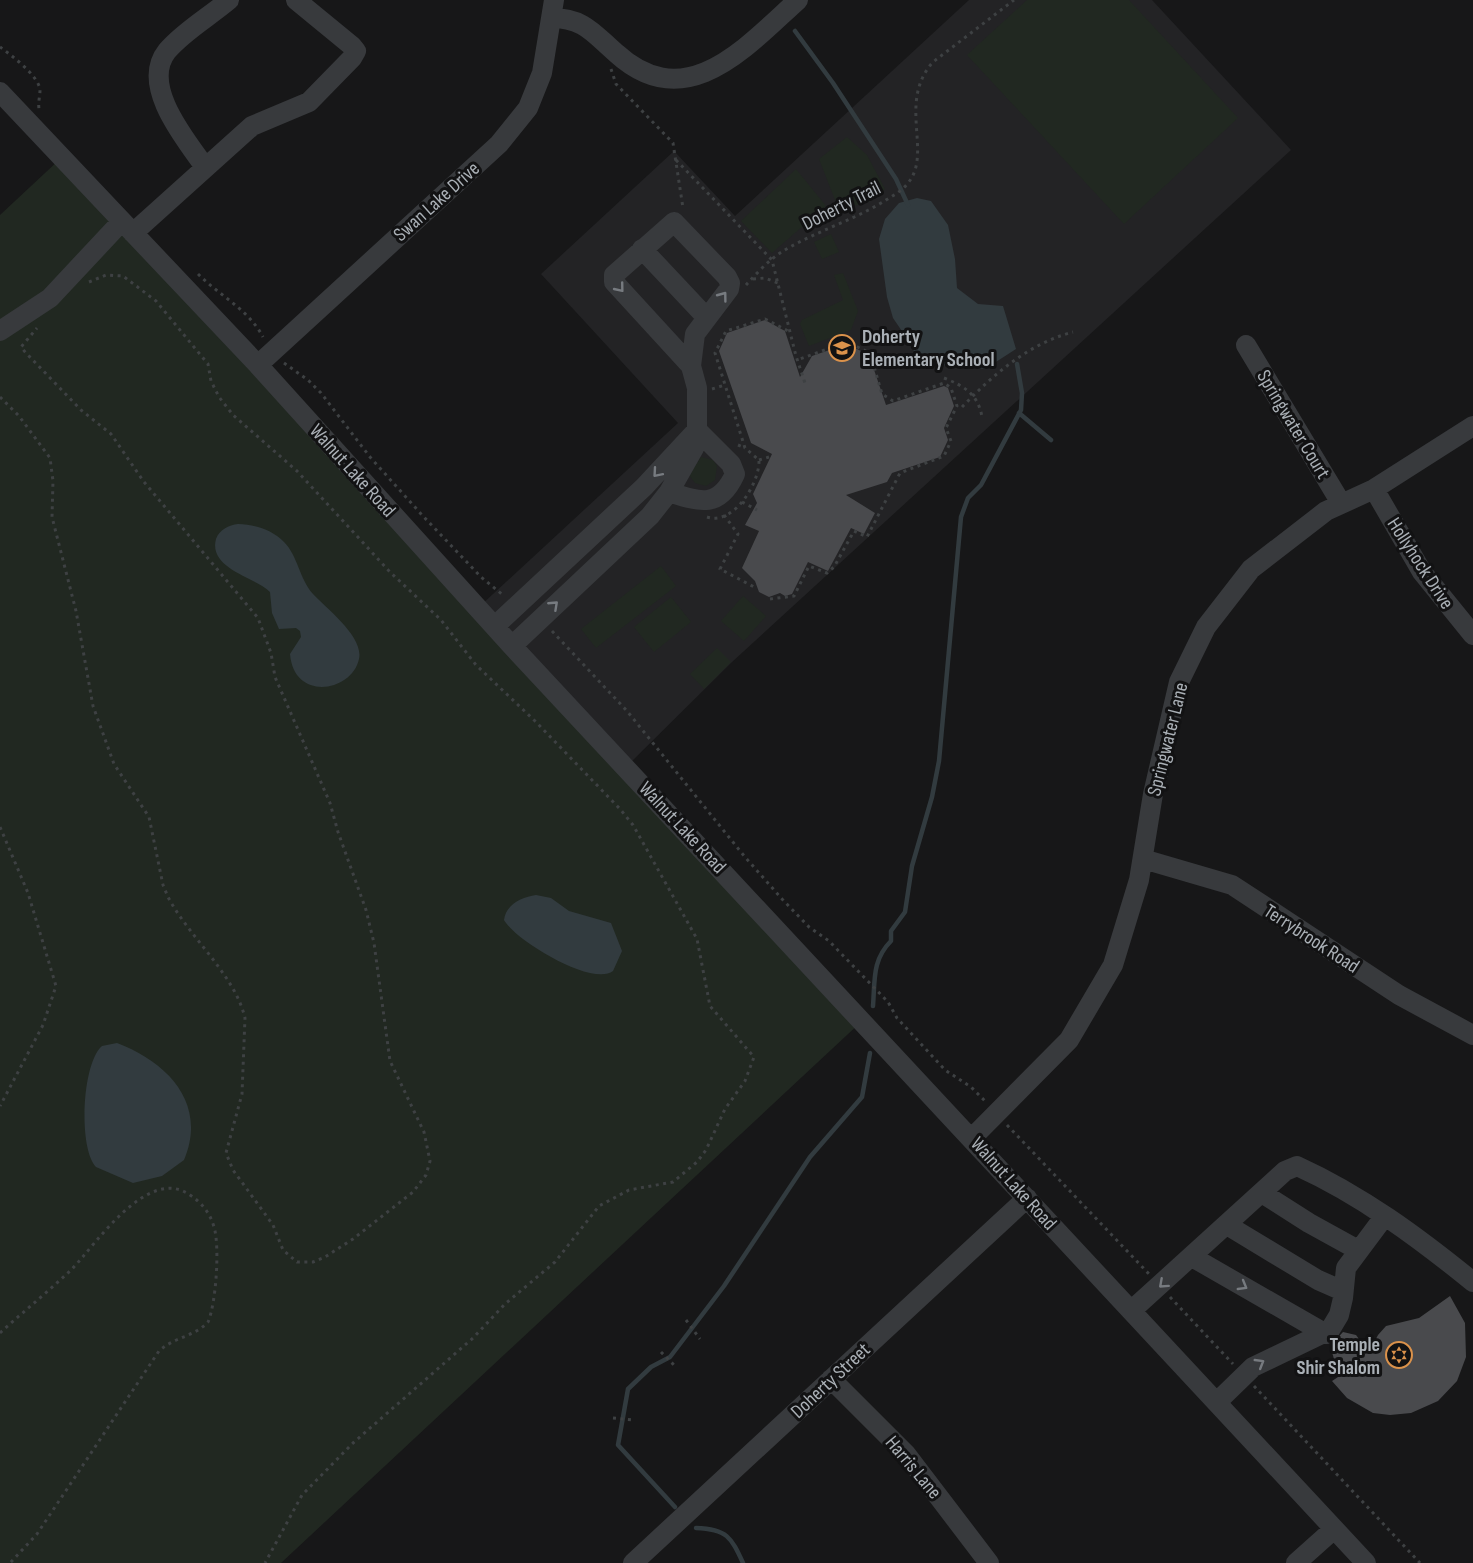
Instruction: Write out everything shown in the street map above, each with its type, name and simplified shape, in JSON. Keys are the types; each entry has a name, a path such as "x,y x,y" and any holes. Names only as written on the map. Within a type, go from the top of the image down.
{"street":[{"path":"205,167 175,121 159,88 158,75 160,62 168,50 229,0"},
{"path":"0,331 50,297 128,227 258,122 309,102 352,58 356,51 352,45 296,0"},
{"path":"553,9 583,23 626,63 645,73 666,79 697,76 737,56 798,0"},
{"name":"Swan Lake Drive","path":"258,366 499,144 528,108 542,73 553,9"},
{"name":"Walnut Lake Road","path":"0,92 258,366 512,646 1366,1563"},
{"path":"512,646 650,516 669,492 694,448 697,430 696,388 691,366 695,334 729,289 730,283 727,276 678,223 667,226 642,249 614,275 614,282 691,366"},
{"path":"642,249 706,317"},
{"name":"Springwater Court","path":"1246,345 1341,503"},
{"name":"Springwater Lane","path":"972,1138 1069,1040 1113,965 1139,880 1153,794 1179,682 1206,627 1251,569 1326,511 1374,489 1473,426"},
{"path":"495,626 644,487 697,430"},
{"path":"669,492 694,500 706,500 725,492 735,474 731,464 697,430"},
{"name":"Hollyhock Drive","path":"1374,489 1422,572 1473,635"},
{"name":"Terrybrook Road","path":"1143,859 1232,885 1399,995 1473,1035"},
{"path":"1132,1310 1285,1171 1297,1166 1328,1180 1422,1241 1473,1282"},
{"path":"1262,1193 1309,1223 1358,1250"},
{"name":"Doherty Street","path":"633,1563 1027,1198"},
{"path":"1217,1402 1252,1367 1275,1354 1326,1334 1339,1315 1346,1268 1384,1217"},
{"path":"1227,1225 1318,1280 1343,1291"},
{"path":"1192,1257 1326,1334"},
{"name":"Harris Lane","path":"831,1379 906,1454 989,1563"},
{"path":"1296,1563 1334,1529"}],"path":[{"name":"Doherty Trail","path":"744,287 772,260 794,246 862,215 907,185 917,164 916,107 918,85 924,72 933,62 1014,0"},
{"path":"0,47 15,58 37,81 40,87 40,111"},
{"path":"611,49 611,76 616,84 673,143 684,205 678,223"},
{"path":"676,160 772,260 797,360 806,386"},
{"path":"194,270 223,297 246,312 274,352 321,393 370,457 481,577 518,606"},
{"path":"87,284 106,275 123,276 156,301 208,364 211,381 219,397 233,415 297,471 390,572 441,620 476,665 535,721 620,809 633,825 694,933 710,1006 754,1057 749,1075 725,1109 706,1150 697,1162 673,1182 629,1190 599,1206 555,1262 505,1304 473,1338 353,1443 302,1495 265,1563"},
{"path":"0,398 19,416 50,458 53,481 52,517 60,557 76,611 93,706 100,731 114,764 149,817 163,885 171,904 228,983 243,1009 242,1094 239,1113 228,1145 228,1160 263,1209 283,1250 297,1262 313,1262 353,1239 413,1192 426,1175 430,1161 424,1132 395,1077 390,1061 374,943 366,910 330,803 275,677 271,653 258,618 144,482 111,434 81,410 21,347 40,326"},
{"path":"962,407 1016,358 1047,339 1073,332"},
{"path":"770,599 778,596 789,598 794,596 809,566 827,573 834,567 854,531 867,537 900,473 944,456 951,441 946,428 957,406 951,387 944,383 893,401 882,394 870,353 847,342 797,360"},
{"path":"944,378 959,384 974,395 980,406 982,417"},
{"path":"707,381 708,391 725,385"},
{"path":"736,445 746,448"},
{"path":"759,460 769,457"},
{"path":"742,502 757,510"},
{"path":"724,515 738,534 720,569 756,588"},
{"path":"538,621 560,637 627,711 635,723 647,733 705,810 782,899 888,1002"},
{"path":"0,827 28,893 56,986 43,1025 0,1106"},
{"path":"0,1333 80,1260 124,1210 148,1195 164,1190 180,1189 194,1198 211,1216 218,1243 208,1322 195,1333 171,1341 159,1351 38,1534 10,1563"},
{"path":"686,1320 700,1339"},
{"path":"661,1352 676,1367"},
{"path":"613,1418 633,1420"}],"shaded area":[{"name":"Doherty Elementary School","path":"969,0 1152,0 1291,150 732,662 627,766 479,607 678,423 541,274 674,151 735,216"},
{"path":"1027,0 1129,0 1238,118 1124,224 967,55"},
{"path":"847,137 867,155 885,189 874,199 862,204 849,205 835,200 819,159"},
{"path":"60,159 862,1021 281,1563 0,1563 0,215"},
{"path":"796,169 826,206 772,253 741,221"},
{"path":"917,198 931,201 948,225 955,259 957,288 978,304 1003,306 1016,349 985,369 918,362 912,346 893,318 887,297 879,239 885,219 899,203"},
{"path":"831,234 839,252 822,259 814,242"},
{"path":"843,273 858,311 851,330 809,346 800,324 802,320 843,300 834,275"},
{"path":"701,457 713,460 717,466 715,480 706,486 695,483 689,475"},
{"path":"238,524 262,528 284,542 308,588 350,633 356,642 359,659 354,670 346,679 335,685 323,687 301,680 294,669 290,654 301,637 300,631 296,628 279,629 272,613 270,592 226,565 219,558 215,549 219,533"},
{"path":"661,566 676,586 596,648 581,629"},
{"path":"743,596 766,616 744,641 721,621"},
{"path":"671,597 691,622 654,652 634,627"},
{"path":"717,648 731,662 704,689 690,674"},
{"path":"536,895 551,898 569,911 611,923 622,951 613,971 603,974 589,973 572,967 538,949 511,929 504,920 505,914 520,900"},
{"path":"117,1043 152,1061 166,1073 178,1087 187,1103 191,1120 190,1139 184,1160 162,1176 133,1183 96,1167 90,1157 85,1125 87,1087 95,1055 102,1046"}],"building":[{"path":"765,320 785,331 800,377 812,356 847,344 869,355 886,405 944,386 948,388 954,406 944,428 948,440 940,457 892,473 887,482 846,495 875,513 864,534 851,528 828,571 808,562 792,594 785,596 780,593 769,597 759,592 755,581 742,568 759,531 745,525 757,503 753,494 772,454 751,443 719,351 727,333"},
{"name":"Temple Shir Shalom","path":"1450,1296 1465,1323 1466,1357 1457,1381 1438,1401 1411,1413 1390,1415 1373,1413 1347,1398 1332,1381 1347,1371 1334,1359 1331,1349 1331,1345 1343,1332 1356,1335 1369,1352 1386,1326 1419,1318"}],"waterway":[{"path":"795,31 833,83 896,179 908,205"},
{"path":"873,1006 877,963 891,941 891,931 905,912 912,866 932,797 939,761 961,517 968,498 981,485 1021,410 1022,393 1017,364"},
{"path":"1019,413 1051,440"},
{"path":"675,1507 618,1445 628,1389 651,1367 670,1357 724,1286 810,1157 862,1097 870,1053"},
{"path":"696,1528 715,1530 727,1536 743,1563"}],"place":[{"name":"Doherty Elementary School","path":"842,348"},
{"name":"Temple Shir Shalom","path":"1399,1355"}]}
